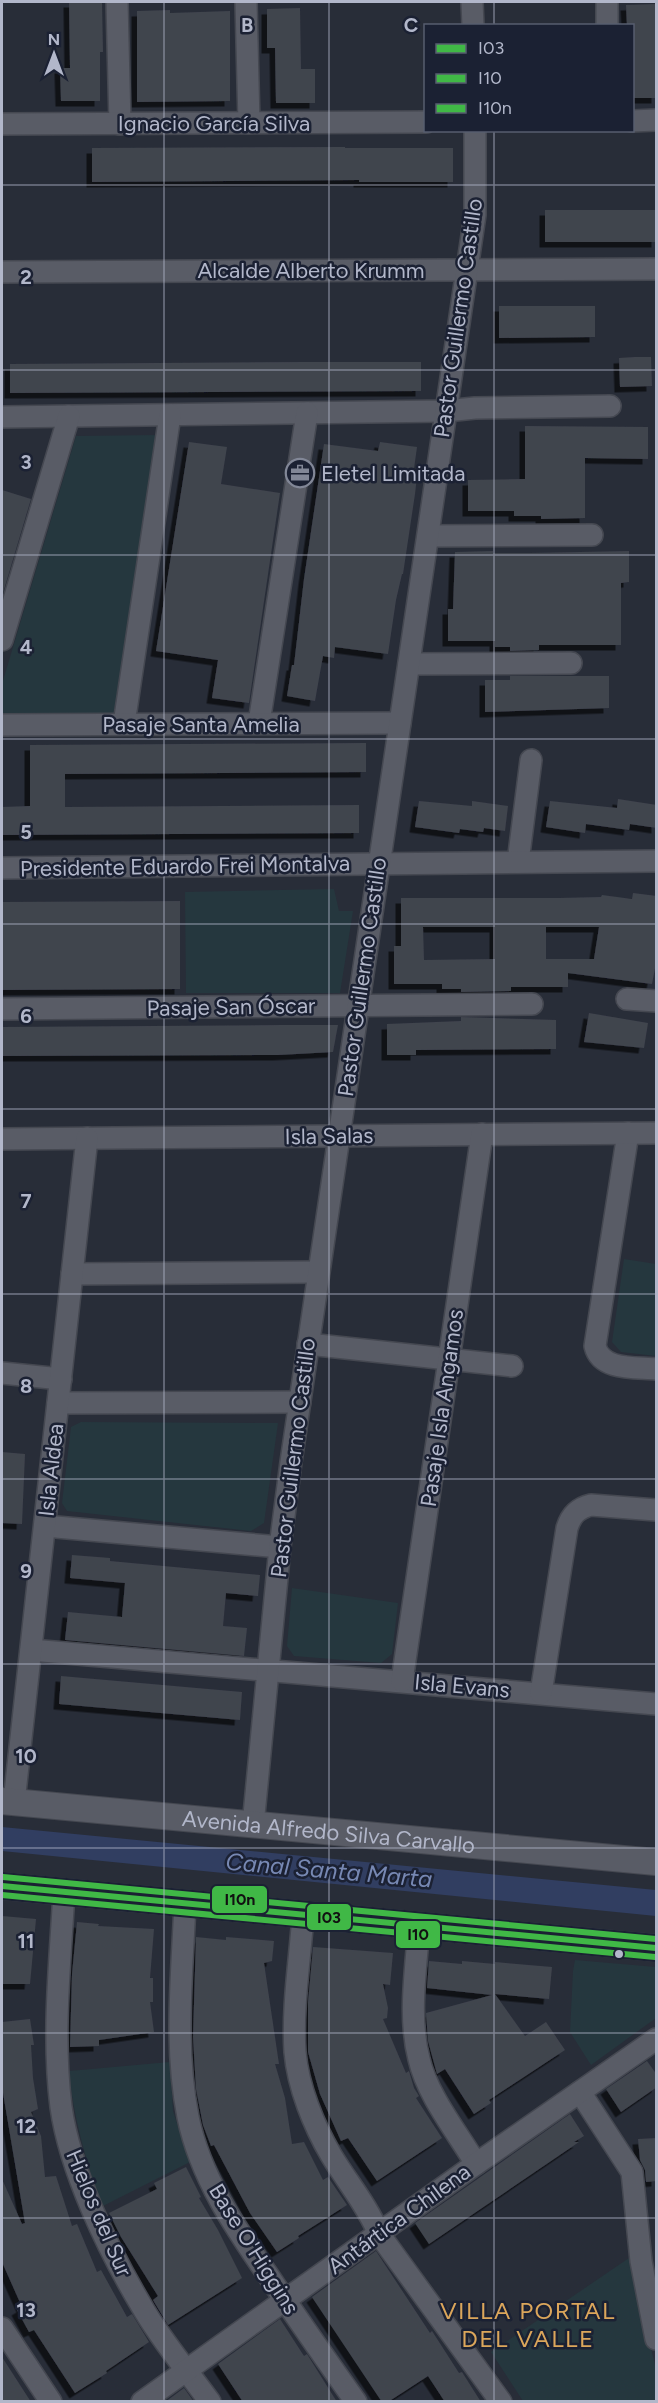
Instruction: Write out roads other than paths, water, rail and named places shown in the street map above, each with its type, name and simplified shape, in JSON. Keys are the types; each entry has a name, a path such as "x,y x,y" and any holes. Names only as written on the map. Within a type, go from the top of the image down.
{"street":[{"path":"117,2 120,124"},
{"path":"246,2 249,123"},
{"path":"472,2 473,24"},
{"path":"607,2 607,24"},
{"path":"634,121 657,120"},
{"name":"Ignacio García Silva","path":"2,124 424,122"},
{"name":"Pastor Guillermo Castillo","path":"253,1825 280,1547 318,1272 475,215 475,132"},
{"name":"Alcalde Alberto Krumm","path":"2,272 657,269"},
{"path":"2,417 446,411 475,408 610,405"},
{"path":"259,723 308,413"},
{"path":"124,724 170,415"},
{"path":"2,640 69,416"},
{"path":"428,536 592,535"},
{"path":"409,664 571,663"},
{"name":"Pasaje Santa Amelia","path":"2,725 400,723"},
{"path":"518,862 531,760"},
{"name":"Presidente Eduardo Frei Montalva","path":"2,868 657,861"},
{"path":"627,999 657,1001"},
{"name":"Pasaje San Óscar","path":"2,1009 532,1004"},
{"path":"628,1133 595,1346 600,1357 609,1364 657,1369"},
{"name":"Isla Salas","path":"2,1139 657,1133"},
{"name":"Pasaje Isla Angamos","path":"402,1681 482,1134"},
{"name":"Isla Aldea","path":"8,1802 31,1650 87,1138"},
{"path":"72,1274 318,1272"},
{"path":"308,1344 512,1366"},
{"path":"2,1373 61,1380"},
{"path":"58,1403 300,1402"},
{"path":"541,1693 567,1528 572,1515 583,1506 591,1505 657,1510"},
{"path":"45,1526 280,1547"},
{"name":"Isla Evans","path":"31,1650 657,1704"},
{"name":"Avenida Alfredo Silva Carvallo","path":"8,1802 657,1862"},
{"path":"2,1886 657,1948"},
{"name":"Hielos del Sur","path":"64,1892 56,2028 62,2108 71,2149 83,2186 141,2306 210,2402"},
{"name":"Base O'Higgins","path":"185,1904 180,2038 188,2118 200,2156 214,2190 237,2230 356,2402"},
{"path":"303,1915 295,2054 309,2105 331,2155 371,2215 379,2234 501,2402"},
{"path":"419,1926 414,1989 418,2059 428,2085 477,2164"},
{"name":"Antártica Chilena","path":"142,2402 657,2039"},
{"path":"580,2092 632,2172 641,2261 657,2339"},
{"path":"2,2328 51,2402"}],"water":[{"name":"Canal Santa Marta","path":"2,1827 656,1890 656,1916 2,1851"}],"place":[{"name":"Eletel Limitada","path":"300,473"}],"district":[{"name":"VILLA PORTAL DEL VALLE","path":"528,2324"}]}
